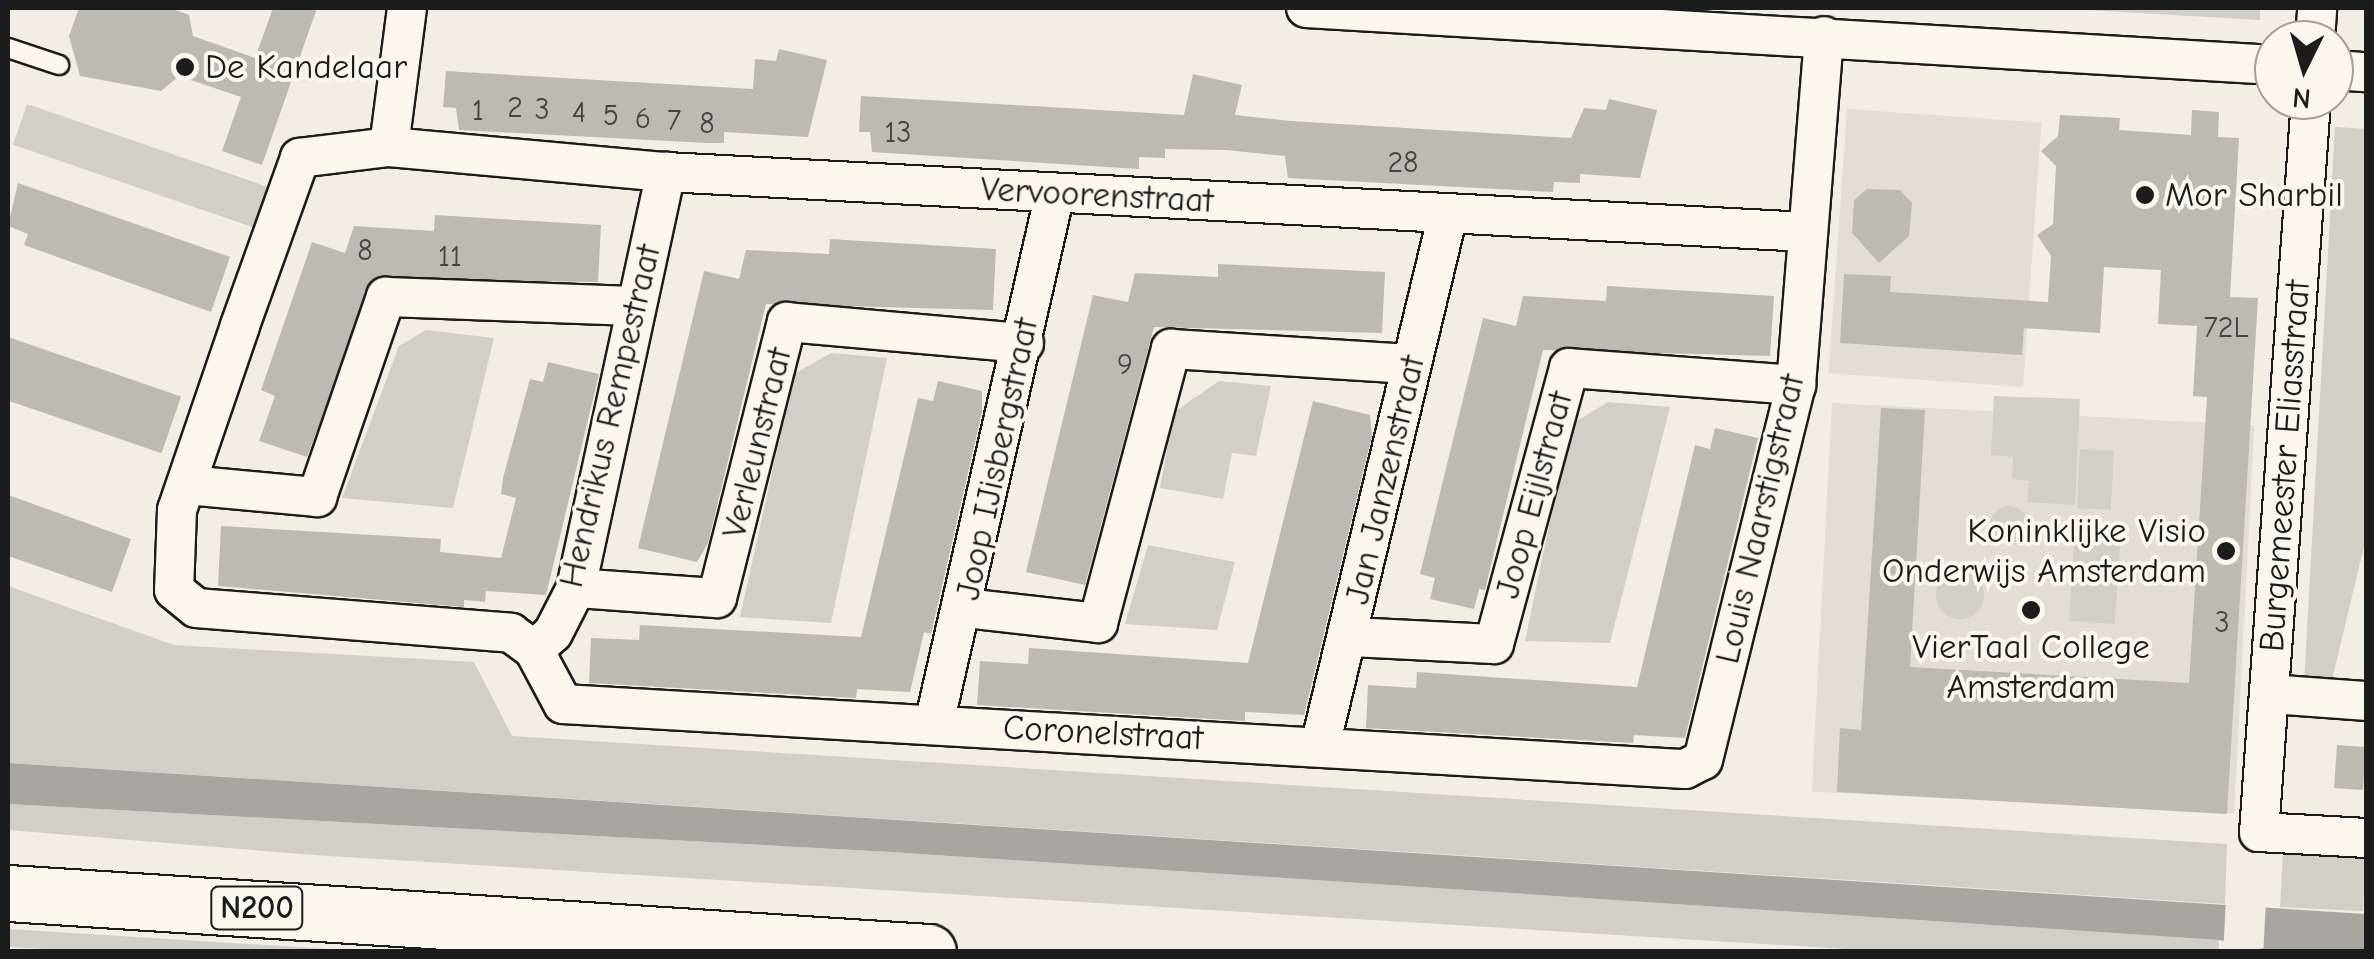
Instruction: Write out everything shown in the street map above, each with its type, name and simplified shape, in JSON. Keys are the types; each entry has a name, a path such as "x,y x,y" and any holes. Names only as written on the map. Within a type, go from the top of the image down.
{"main road":[{"name":"N200","path":"8,893 928,952"}],"street":[{"path":"389,147 408,8"},
{"path":"1306,8 2254,64"},
{"name":"Louis Naarstigstraat","path":"1703,760 1796,385 1824,36"},
{"name":"Burgemeester Eliasstraat","path":"2310,120 2259,832 2366,838"},
{"name":"Vervoorenstraat","path":"186,485 300,158 389,147 666,172 1806,232"},
{"name":"Hendrikus Rempestraat","path":"534,650 553,634 576,588 666,172"},
{"name":"Joop IJisbergstraat","path":"934,724 965,608 1055,193"},
{"name":"Jan Janzenstraat","path":"1320,746 1350,636 1448,214"},
{"path":"534,650 512,633 196,608 174,590 177,510 186,485 316,497 386,296 634,306"},
{"name":"Verleunstraat","path":"576,588 717,598 787,322 1024,343"},
{"path":"965,608 1098,624 1171,348 1411,364"},
{"name":"Joop Eijlstraat","path":"1350,636 1494,644 1569,368 1796,385"},
{"name":"Coronelstraat","path":"534,650 564,704 1685,769 1703,760"},
{"path":"2270,694 2366,701"}],"lane":[{"path":"8,48 59,65"}],"shaded area":[{"path":"2051,8 2260,8 2260,20"},
{"path":"27,104 272,188 258,229 13,145"},
{"path":"1847,109 2042,123 2023,387 1829,373"},
{"path":"2335,127 2366,129 2366,538 2331,684 2304,684"},
{"path":"426,330 494,338 453,508 342,498 399,346"},
{"path":"831,353 887,358 831,623 740,617 794,374"},
{"path":"1219,381 1271,386 1256,456 1232,453 1223,499 1160,488 1174,412"},
{"path":"1994,396 2080,399 2075,505 2027,502 2029,481 2012,479 2013,457 1991,455"},
{"path":"1608,402 1670,407 1610,643 1525,641 1570,425"},
{"name":"VierTaal College Amsterdam","path":"1832,403 2254,425 2234,814 1812,791"},
{"path":"2080,449 2114,451 2111,510 2077,508"},
{"path":"2009,506 2023,511 2028,525 2023,539 2009,544 1995,539 1990,525 1995,511"},
{"path":"2075,532 2121,535 2115,624 2069,621"},
{"path":"1148,545 1235,562 1217,630 1125,624"},
{"path":"1960,571 1977,578 1984,595 1977,612 1960,619 1943,612 1936,595 1943,578"},
{"path":"8,586 174,645 474,662 512,736 2227,844 2225,904 8,763"},
{"path":"8,763 2366,914 2366,951 2274,951 2219,940 891,852 8,804"},
{"path":"8,804 891,852 2219,940 2219,951 1879,951 313,855 8,830"},
{"path":"2283,850 2366,854 2363,911 2280,907"},
{"path":"8,929 362,951 84,951 8,947"}],"pier":[{"path":"2226,899 2266,901 2263,948 2224,946"}],"building":[{"name":"De Kandelaar","path":"79,8 170,8 189,15 193,36 255,58 273,8 317,8 262,165 222,151 241,97 179,76 161,91 80,76 69,36"},
{"path":"779,49 827,60 808,137 724,132 724,143 706,143 459,130 456,108 443,107 446,71 753,89 755,59 776,61"},
{"path":"1193,74 1242,85 1235,115 1291,121 1571,138 1584,108 1606,110 1609,99 1657,110 1640,178 1580,174 1580,183 1554,182 1553,192 1288,178 1285,156 1226,150 1165,149 1165,158 1139,157 1139,169 872,152 870,132 859,132 861,96 1184,115"},
{"path":"2192,110 2219,112 2218,137 2239,138 2230,297 2258,298 2227,814 1837,792 1840,728 1861,730 1881,408 1925,410 1910,667 2189,683 2207,397 2193,396 2197,326 2158,324 2161,270 2104,267 2100,333 2024,328 2022,355 1840,343 1844,274 1891,276 1890,292 2048,302 2051,256 2037,235 2053,224 2056,166 2041,151 2058,136 2060,115 2120,118 2119,130 2191,135"},
{"path":"18,183 230,257 211,312 24,245 28,234 8,226"},
{"path":"1867,189 1900,190 1912,203 1909,236 1879,263 1852,233 1854,200"},
{"path":"435,215 601,225 598,282 374,278 307,457 259,441 275,396 261,390 312,242 345,253 354,226 434,231"},
{"path":"830,239 996,249 993,310 766,304 708,543 697,562 638,548 704,271 739,279 746,250 829,254"},
{"path":"1218,264 1385,272 1382,333 1154,327 1085,585 1026,572 1093,295 1128,302 1135,273 1218,277"},
{"path":"1607,286 1774,296 1770,356 1543,350 1485,590 1479,589 1474,609 1430,599 1435,578 1420,574 1483,318 1516,326 1523,296 1606,301"},
{"path":"8,337 181,397 161,453 8,400"},
{"path":"548,362 599,374 546,595 486,591 485,602 464,600 464,607 218,586 221,526 441,539 440,552 501,558 516,498 501,494 503,478 530,379 543,382"},
{"path":"938,381 982,391 982,412 931,634 924,632 910,692 857,689 856,698 589,683 591,638 639,640 640,625 861,637 918,398 933,401"},
{"path":"1313,401 1370,415 1372,436 1304,715 1245,712 1245,721 977,705 980,661 1028,664 1029,648 1248,663"},
{"path":"1715,428 1758,438 1685,738 1634,735 1633,743 1366,728 1368,685 1416,688 1417,672 1637,687 1695,445 1710,449"},
{"path":"8,495 131,539 112,592 8,556"},
{"path":"2337,745 2366,747 2363,790 2334,788"}],"place":[{"name":"De Kandelaar","path":"185,67"},
{"name":"Mor Sharbil","path":"2145,195"},
{"name":"Koninklijke Visio Onderwijs Amsterdam","path":"2226,551"},
{"name":"VierTaal College Amsterdam","path":"2031,610"}]}
